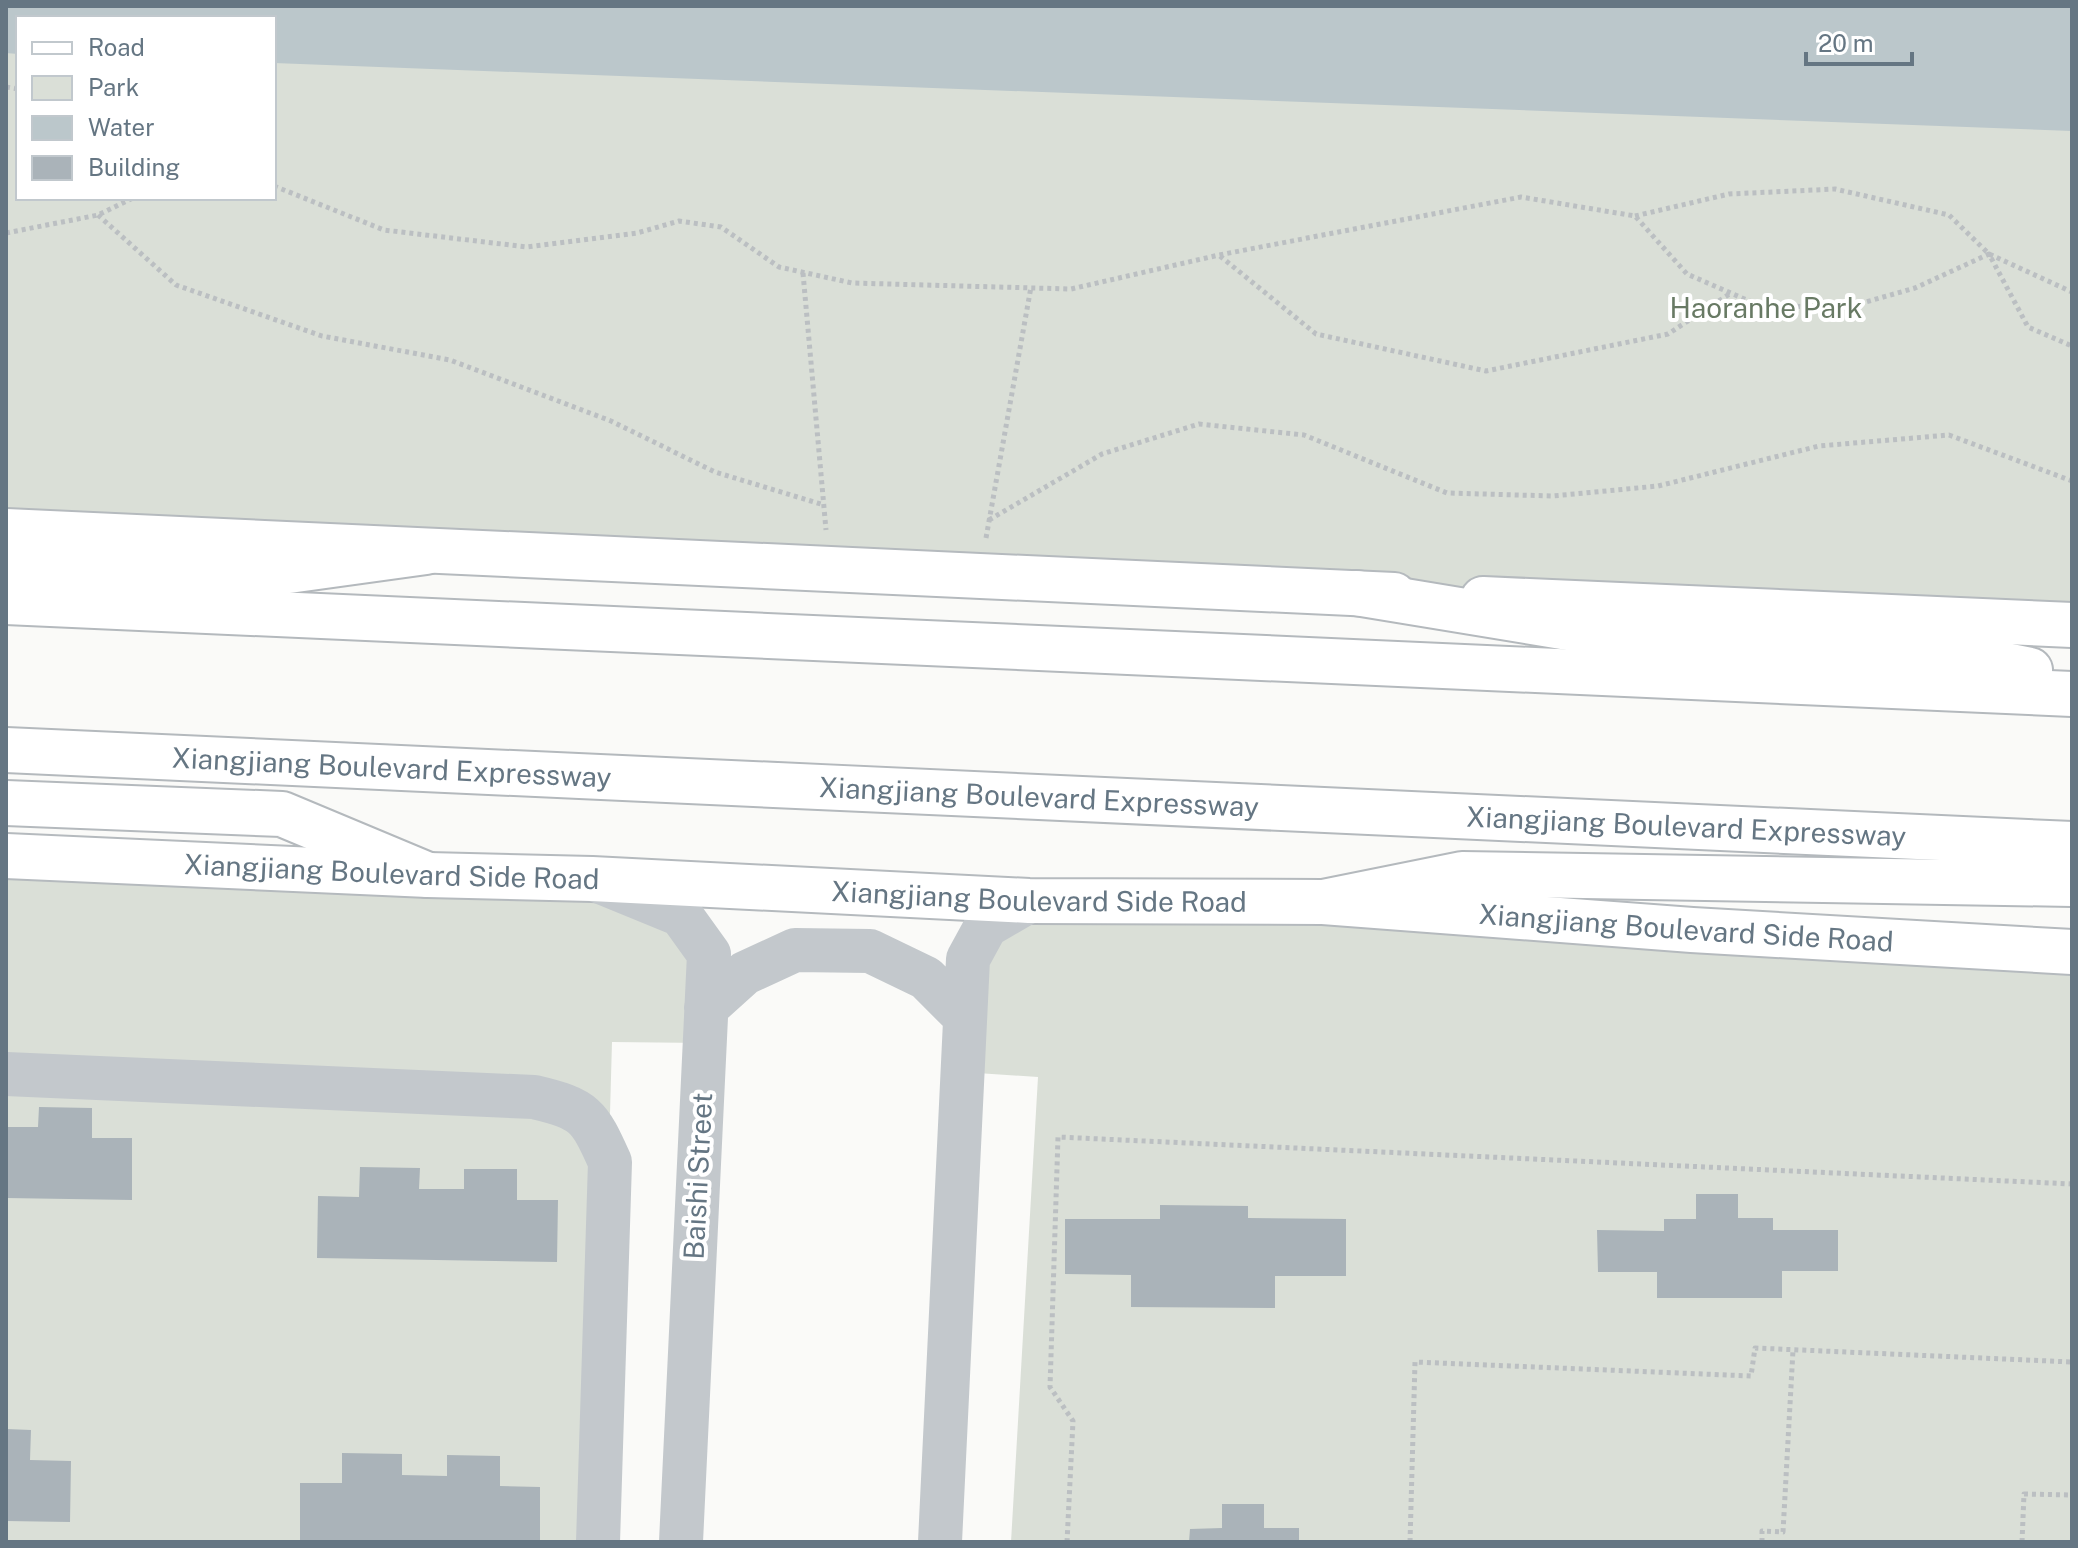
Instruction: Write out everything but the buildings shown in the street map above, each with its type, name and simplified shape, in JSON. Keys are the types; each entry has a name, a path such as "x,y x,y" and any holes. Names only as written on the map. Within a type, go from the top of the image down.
{"main road":[{"path":"6,531 2072,625"},
{"path":"6,560 274,573 426,552"},
{"path":"1356,593 1623,637 1955,655 2072,679"},
{"path":"6,602 2072,694"},
{"name":"Xiangjiang Boulevard Expressway","path":"6,750 2072,844"},
{"path":"6,803 282,814 428,875"},
{"name":"Xiangjiang Boulevard Side Road","path":"6,856 428,875 592,879 1029,901 1323,902 1692,930 2072,952"},
{"path":"1323,902 1462,874 2072,884"}],"street":[{"name":"Baishi Street","path":"592,879 681,915 709,954 681,1542"},
{"path":"940,1542 968,959 986,926 1029,901"},
{"path":"706,1008 745,973 795,950 870,951 926,978 965,1017"},
{"path":"6,1074 534,1097 571,1106 595,1128 610,1162 598,1542"}],"path":[{"path":"276,187 384,230 527,247 637,233 679,221 721,227 779,267 852,283 1071,289 1219,255 1521,197 1635,216 1729,194 1835,189 1949,215 1989,254 2028,327 2072,346"},
{"path":"6,233 98,215 129,200"},
{"path":"98,215 176,285 322,336 450,360 611,421 715,472 824,505"},
{"path":"1635,216 1687,274 1756,304 1841,309 1915,288 1989,254 2072,292"},
{"path":"1219,255 1316,334 1486,371 1668,334 1731,293"},
{"path":"803,273 830,570"},
{"path":"979,577 1031,287"},
{"path":"989,520 1102,454 1199,424 1304,435 1447,493 1553,496 1658,486 1819,446 1949,435 2072,481"},
{"path":"1067,1542 1073,1421 1050,1387 1058,1137 2072,1184"},
{"path":"1410,1542 1415,1362 1751,1376 1755,1348 2072,1362"},
{"path":"1762,1542 1762,1531 1783,1532 1793,1350"},
{"path":"2022,1542 2024,1494 2072,1495"}],"green space":[{"name":"Haoranhe Park","path":"6,6 2072,6 2072,625 6,531"},
{"path":"6,856 428,875 681,915 704,1043 612,1042 598,1542 6,1542"},
{"path":"1029,901 2072,952 2072,1542 1011,1542 1038,1077 962,1072 968,959"}],"water":[{"path":"6,6 2072,6 2072,131 276,63 276,16 16,16 16,54 6,53"}]}
